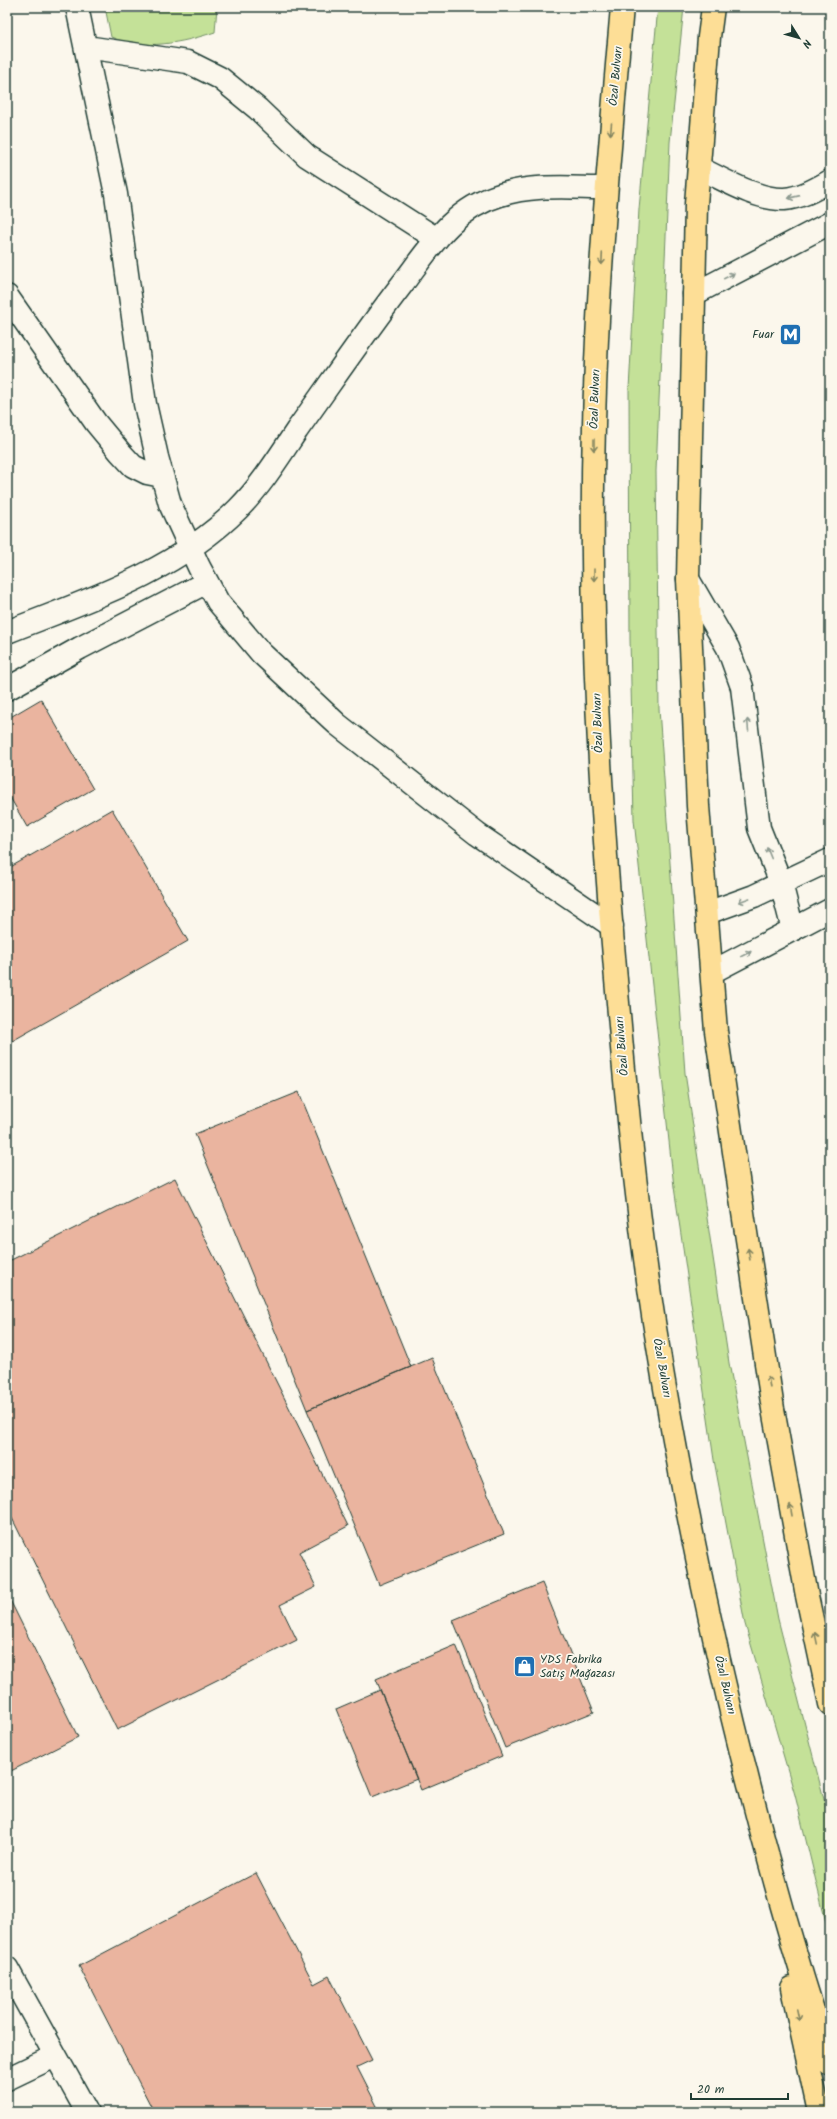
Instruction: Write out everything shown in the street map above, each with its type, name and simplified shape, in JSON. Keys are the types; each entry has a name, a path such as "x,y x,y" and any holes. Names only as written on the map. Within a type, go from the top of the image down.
{"highway":[{"name":"Özal Bulvarı","path":"622,7 606,188 594,425 594,612 602,818 630,1133 654,1320 696,1561 754,1813 810,2003 830,2064"},
{"path":"713,7 709,37 699,168 694,294 688,579 698,806 716,1031 773,1409 807,1596 830,1704"},
{"path":"754,1813 819,2112"}],"street":[{"path":"77,7 116,194 145,404 162,476 170,504 218,602 261,653 337,724 477,834 612,926"},
{"path":"86,47 188,62 220,78 258,109 308,156 437,239"},
{"path":"699,168 742,189 771,199 785,199 803,195 830,181"},
{"path":"7,632 136,580 190,547 226,521 256,488 380,313 444,228 463,211 499,195 531,187 606,188"},
{"path":"694,294 830,223"},
{"path":"7,296 96,423 120,452 133,466 147,473 162,476"},
{"path":"688,579 728,648 740,680 747,717 759,828 781,883 793,930"},
{"path":"7,689 80,648 207,582"},
{"path":"707,913 754,896 830,860"},
{"path":"712,972 830,910"},
{"path":"7,1968 87,2112"},
{"path":"7,2079 55,2056"}],"green space":[{"path":"105,7 217,7 215,32 163,44 137,44 111,37"},
{"path":"658,7 684,7 670,142 656,471 659,709 685,1073 729,1363 778,1619 830,1823 830,1939 795,1795 745,1624 714,1460 674,1187 634,820 630,639 629,389 639,209"}],"building":[{"path":"41,699 93,789 27,827 7,792 7,719"},
{"path":"112,809 188,941 7,1044 7,869"},
{"path":"299,1092 411,1367 307,1410 195,1134"},
{"path":"175,1178 348,1526 299,1552 316,1587 280,1605 297,1640 117,1730 7,1508 7,1262"},
{"path":"432,1358 504,1534 379,1585 307,1410"},
{"name":"YDS Fabrika Satış Mağazası","path":"542,1583 594,1712 505,1748 453,1620"},
{"path":"7,1594 78,1737 7,1773"},
{"path":"456,1645 502,1756 421,1790 376,1679"},
{"path":"380,1690 417,1779 372,1797 336,1709"},
{"path":"256,1873 314,1984 329,1976 372,2060 357,2067 380,2112 154,2112 79,1966"}],"place":[{"name":"Fuar","path":"790,334"},
{"name":"YDS Fabrika Satış Mağazası","path":"524,1666"}]}
